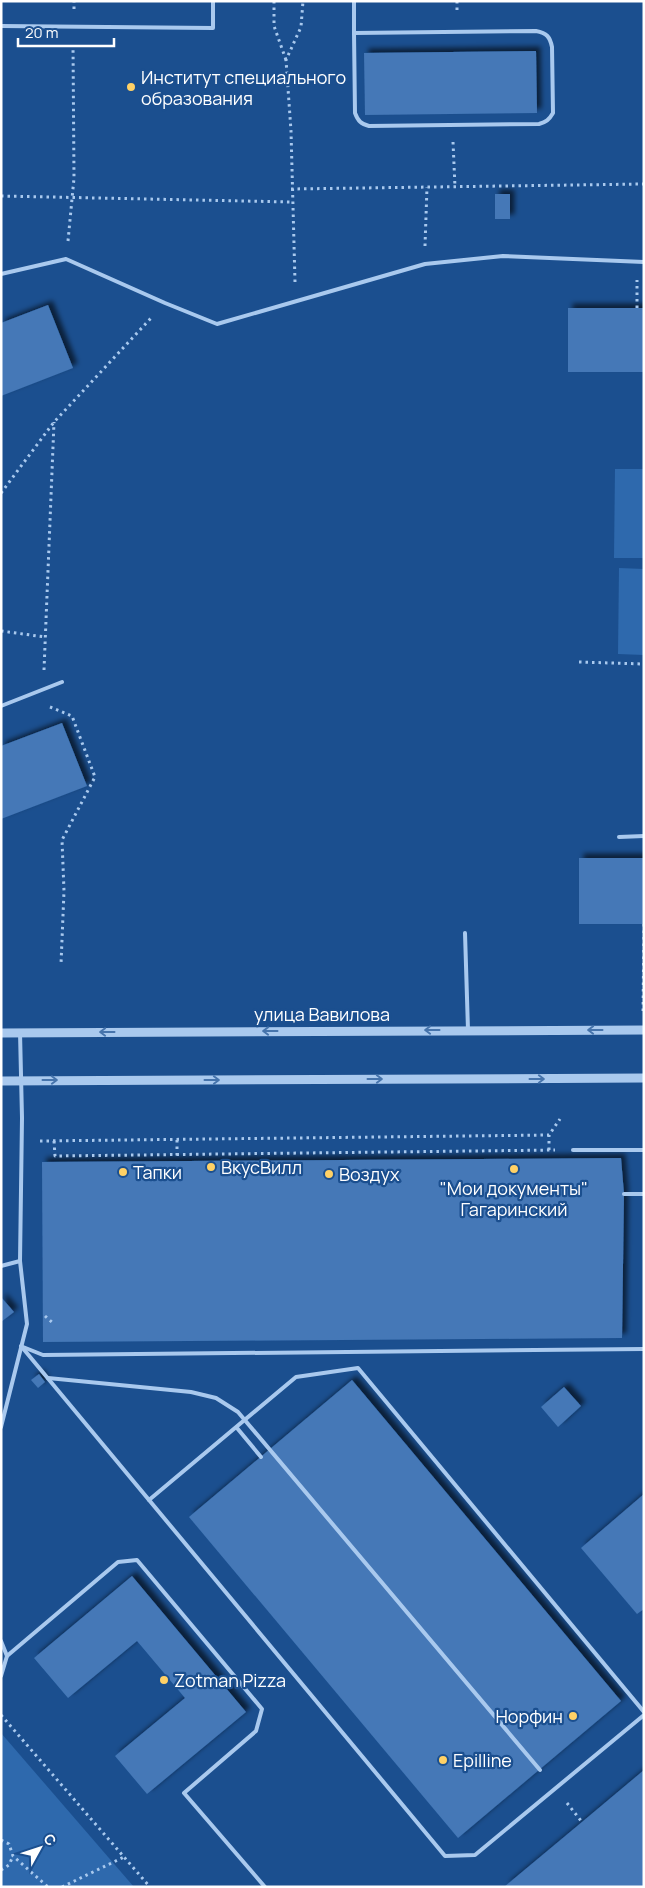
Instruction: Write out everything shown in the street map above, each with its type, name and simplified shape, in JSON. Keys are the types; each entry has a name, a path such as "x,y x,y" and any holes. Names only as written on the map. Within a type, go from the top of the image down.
{"street":[{"name":"улица Вавилова","path":"1,1033 644,1030"},
{"path":"1,1080 644,1078"}],"lane":[{"path":"1,26 213,28 213,1"},
{"path":"354,1 354,33 355,113 363,125 538,124 550,119 553,113 552,47 550,38 544,32 354,33"},
{"path":"1,274 66,259 217,324 424,264 503,256 644,262"},
{"path":"1,706 62,682"},
{"path":"619,837 644,836"},
{"path":"465,933 468,1030"},
{"path":"1,1427 27,1324 20,1261 22,1118 20,1032"},
{"path":"573,1150 644,1150"},
{"path":"624,1194 644,1194"},
{"path":"1,1266 20,1261"},
{"path":"21,1346 43,1355 644,1349"},
{"path":"21,1346 48,1378 149,1500 445,1856 475,1855 644,1713 358,1368 296,1377 149,1500"},
{"path":"48,1378 192,1392 216,1398 238,1412 540,1770"},
{"path":"237,1428 261,1456"},
{"path":"1,1676 7,1656 118,1562 137,1560 262,1709 256,1731 184,1793 265,1887"},
{"path":"1,1641 7,1656"}],"path":[{"path":"274,1 274,26 286,60 291,132 295,302"},
{"path":"286,60 301,27 303,1"},
{"path":"66,259 74,178 73,27"},
{"path":"452,125 455,187"},
{"path":"291,189 644,184"},
{"path":"424,264 427,187"},
{"path":"1,196 292,202"},
{"path":"637,308 638,262"},
{"path":"1,493 54,422 165,303"},
{"path":"43,691 54,422"},
{"path":"1,631 45,637"},
{"path":"579,662 644,664"},
{"path":"61,964 64,891 62,840 95,776 72,716"},
{"path":"644,924 644,1030"},
{"path":"549,1150 549,1135 560,1119"},
{"path":"35,1142 549,1135"},
{"path":"177,1140 177,1156"},
{"path":"54,1141 55,1156 573,1150"},
{"path":"1,1715 150,1887"},
{"path":"1,1840 9,1844 13,1856 48,1887"},
{"path":"1,1870 9,1865 13,1856"},
{"path":"62,1887 124,1856"}],"shaded area":[{"path":"615,469 644,469 644,558 614,558"},
{"path":"619,568 644,569 644,655 618,654"},
{"path":"1,1733 134,1887 1,1887"}],"building":[{"path":"536,51 537,113 365,115 364,53"},
{"path":"495,194 510,194 510,219 495,219"},
{"path":"48,305 73,368 1,396 1,323"},
{"path":"568,308 644,308 644,372 568,372"},
{"path":"62,723 87,786 1,819 1,746"},
{"path":"579,858 644,858 644,924 579,924"},
{"path":"621,1158 624,1194 622,1338 43,1342 42,1162"},
{"path":"1,1297 14,1312 1,1322"},
{"path":"39,1374 45,1382 38,1388 31,1380"},
{"path":"352,1380 621,1701 458,1838 189,1517"},
{"path":"564,1387 581,1406 558,1427 541,1407"},
{"path":"644,1494 644,1609 637,1614 581,1548"},
{"path":"132,1576 246,1712 147,1794 115,1756 185,1698 137,1641 68,1698 34,1658"},
{"path":"644,1770 644,1887 504,1887 582,1822"}],"place":[{"name":"Институт специального образования","path":"131,87"},
{"name":"ВкусВилл","path":"211,1167"},
{"name":"\"Мои документы\" Гагаринский","path":"514,1169"},
{"name":"Тапки","path":"123,1172"},
{"name":"Воздух","path":"329,1174"},
{"name":"Zotman Pizza","path":"164,1680"},
{"name":"Норфин","path":"573,1716"},
{"name":"Epilline","path":"443,1760"}]}
